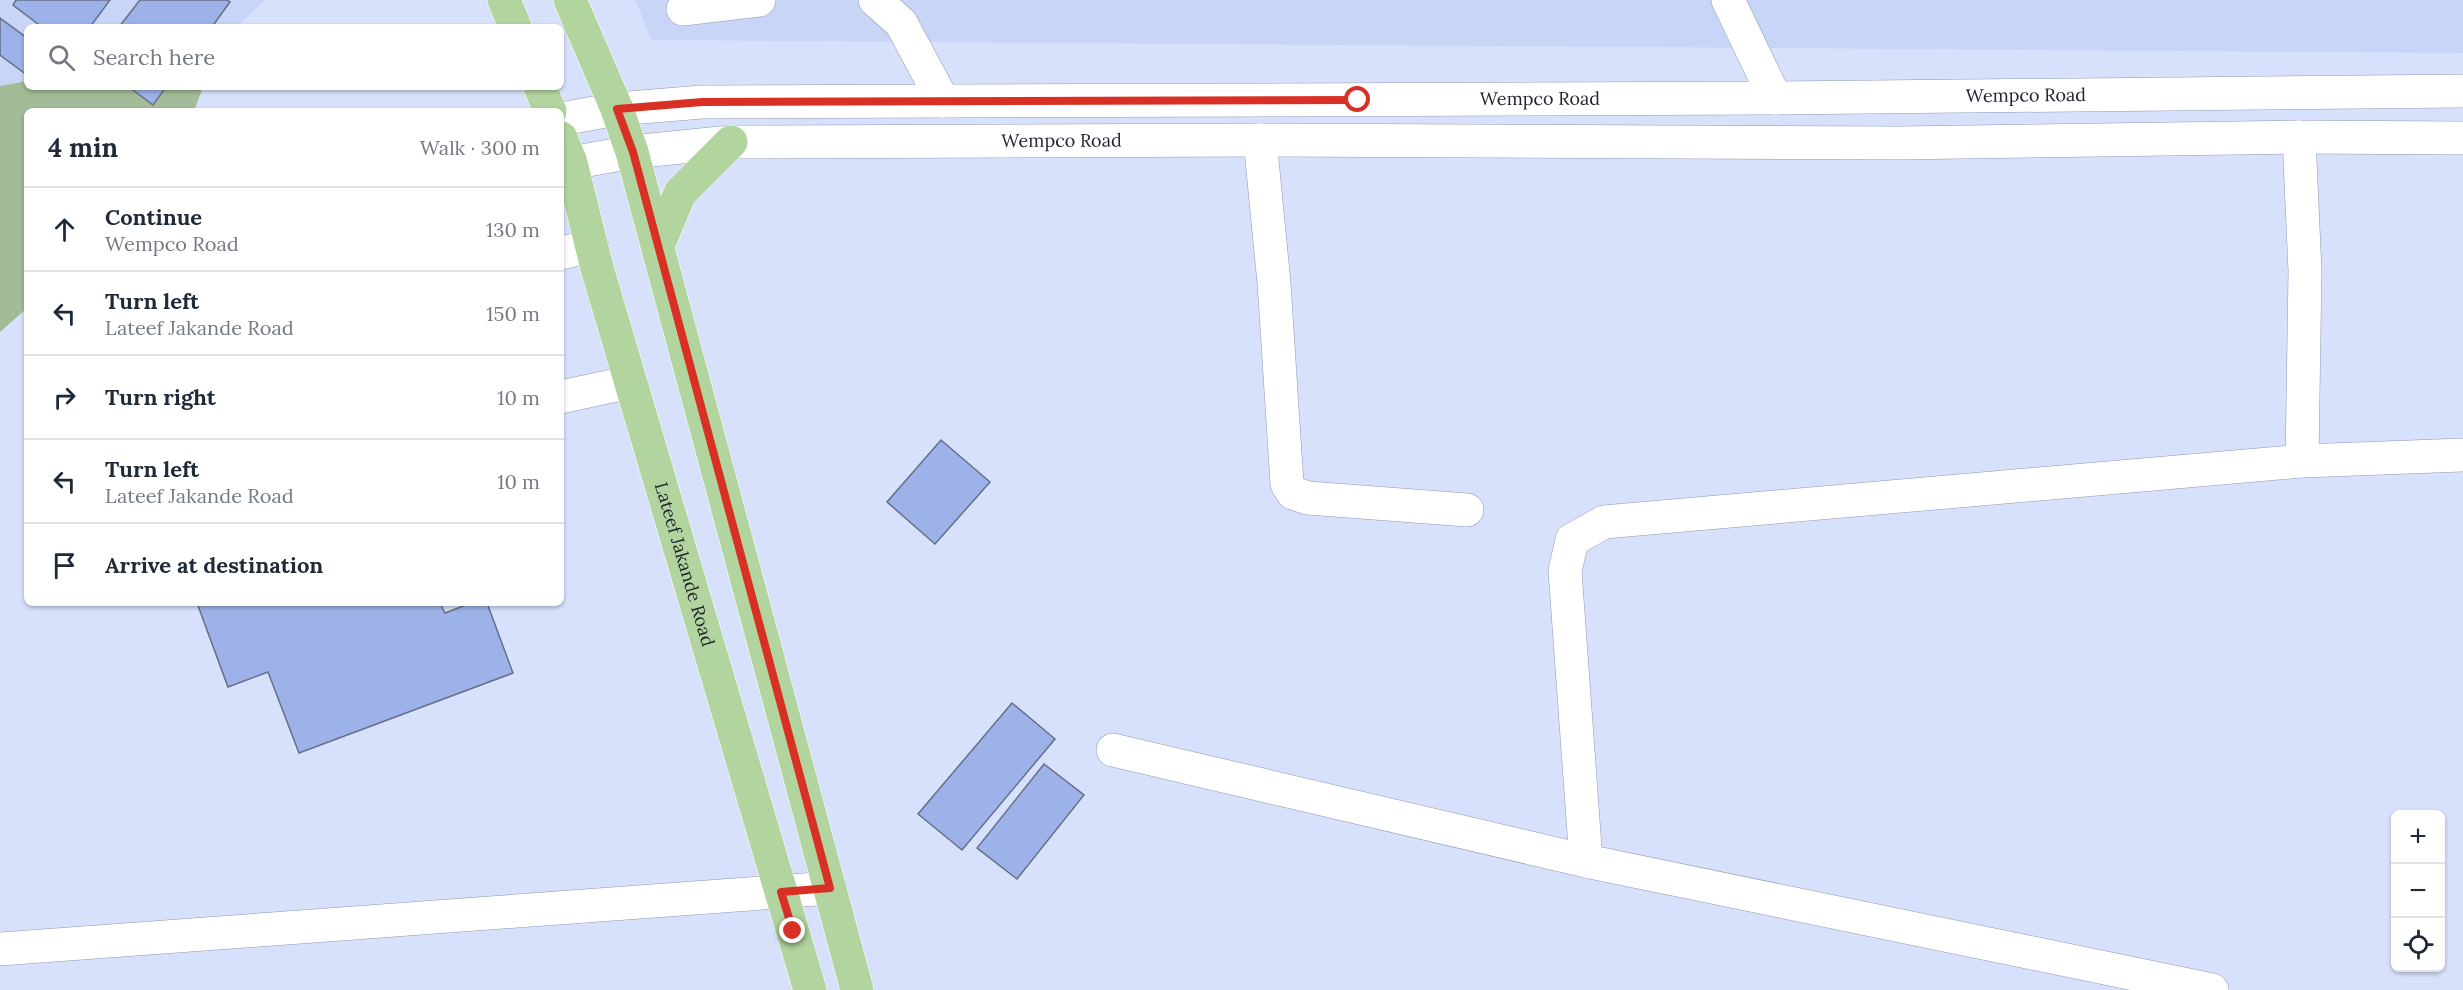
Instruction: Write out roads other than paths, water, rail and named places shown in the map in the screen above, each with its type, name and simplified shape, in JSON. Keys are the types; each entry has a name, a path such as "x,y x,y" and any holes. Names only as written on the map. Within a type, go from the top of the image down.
{"main road":[{"path":"504,0 514,24"},
{"path":"570,0 633,152 857,990"},
{"path":"541,90 549,108"},
{"path":"658,246 680,193 731,142"},
{"name":"Lateef Jakande Road","path":"566,151 576,250 630,382 810,990"}],"street":[{"path":"683,9 759,0"},
{"path":"875,0 901,23 943,101"},
{"path":"1728,0 1775,98"},
{"name":"Wempco Road","path":"564,118 617,109 702,102 1775,98 2463,91"},
{"name":"Wempco Road","path":"566,151 633,152 731,142 1899,143 2299,137 2463,138"},
{"path":"2299,137 2306,271 2302,461"},
{"path":"1260,141 1274,283 1287,484 1293,493 1308,498 1467,510"},
{"path":"564,396 630,382"},
{"path":"1586,861 1565,571 1572,540 1604,522 2302,461 2463,455"},
{"path":"1113,750 1586,861 2212,990"},
{"path":"0,950 830,888"}]}
